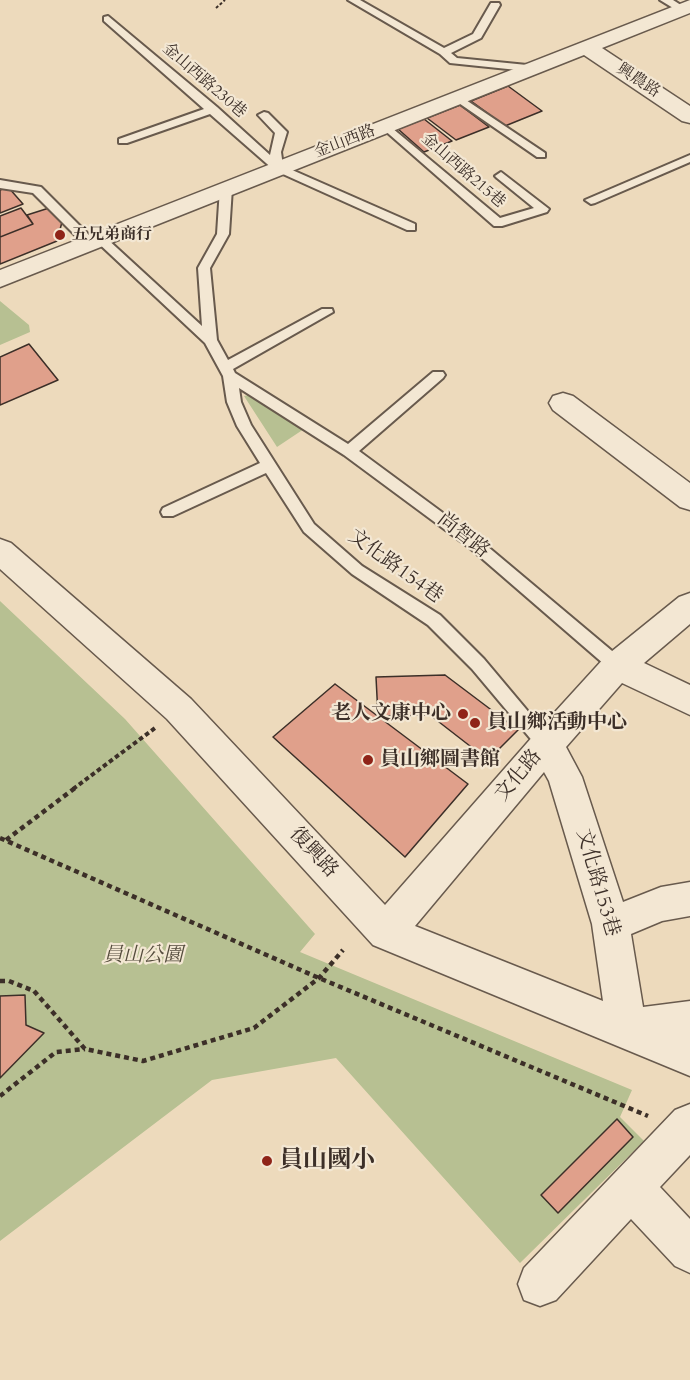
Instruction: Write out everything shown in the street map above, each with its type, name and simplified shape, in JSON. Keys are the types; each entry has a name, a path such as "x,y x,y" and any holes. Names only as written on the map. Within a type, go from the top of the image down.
{"street":[{"name":"金山西路","path":"0,279 527,68 586,47 679,5"},
{"name":"興農路","path":"586,47 690,116"},
{"path":"563,403 690,499"},
{"name":"復興路","path":"0,551 179,709 386,932 690,1056"},
{"name":"文化路","path":"386,932 546,745 618,666 690,606"},
{"name":"尚智路","path":"618,666 690,701"},
{"name":"文化路153巷","path":"546,745 565,777 610,924 627,1029"},
{"path":"610,924 661,904 690,899"},
{"path":"627,1029 690,1021"},
{"path":"540,1284 631,1187 672,1117"},
{"path":"631,1187 690,1251"}],"lane":[{"path":"353,0 444,52 454,61 527,68"},
{"path":"444,52 477,36 495,5"},
{"name":"金山西路230巷","path":"108,19 278,168 411,227"},
{"path":"457,97 541,155"},
{"path":"123,141 213,110"},
{"path":"264,115 281,132 275,152 278,168"},
{"name":"金山西路215巷","path":"386,126 498,223 543,209 501,176"},
{"path":"591,200 690,158"},
{"path":"0,184 37,190 210,340 228,371 327,312"},
{"path":"210,340 204,268 223,234 226,188"},
{"name":"尚智路","path":"228,371 349,451 476,545 618,666"},
{"name":"文化路154巷","path":"228,371 234,402 244,426 267,466 309,528 357,570 434,620 478,664 546,745"},
{"path":"349,451 438,375"},
{"path":"168,512 267,466"}],"path":[{"path":"216,8 225,0"},
{"path":"179,709 3,839 319,978 647,1116 672,1117"},
{"path":"0,1096 56,1052 85,1049 143,1060 186,1050 254,1028 319,978 343,950"},
{"path":"0,981 9,981 34,991 85,1049"}],"green space":[{"path":"0,301 29,325 30,332 0,345"},
{"path":"249,395 307,427 277,447 244,396"},
{"name":"員山公園","path":"0,601 125,719 315,934 300,952 632,1090 620,1117 644,1141 520,1263 336,1058 212,1080 0,1241"}],"building":[{"path":"508,86 542,111 505,126 471,101"},
{"path":"460,105 489,127 456,140 427,118"},
{"path":"424,119 452,141 424,152 398,129"},
{"path":"8,187 23,204 0,213 0,190"},
{"path":"21,208 33,224 0,237 0,216"},
{"path":"49,208 62,222 57,241 0,264 0,237 33,224 27,215"},
{"path":"29,344 58,380 0,405 0,357"},
{"name":"員山鄉活動中心","path":"445,675 518,730 488,760 430,715 378,716 376,677"},
{"name":"員山鄉圖書館","path":"335,684 468,784 405,857 273,737"},
{"path":"25,995 26,1025 44,1033 0,1078 0,996"},
{"path":"617,1119 633,1137 558,1213 541,1195"}],"place":[{"name":"五兄弟商行","path":"60,235"},
{"name":"老人文康中心","path":"463,714"},
{"name":"員山鄉活動中心","path":"475,723"},
{"name":"員山鄉圖書館","path":"368,760"},
{"name":"員山國小","path":"267,1161"}]}
